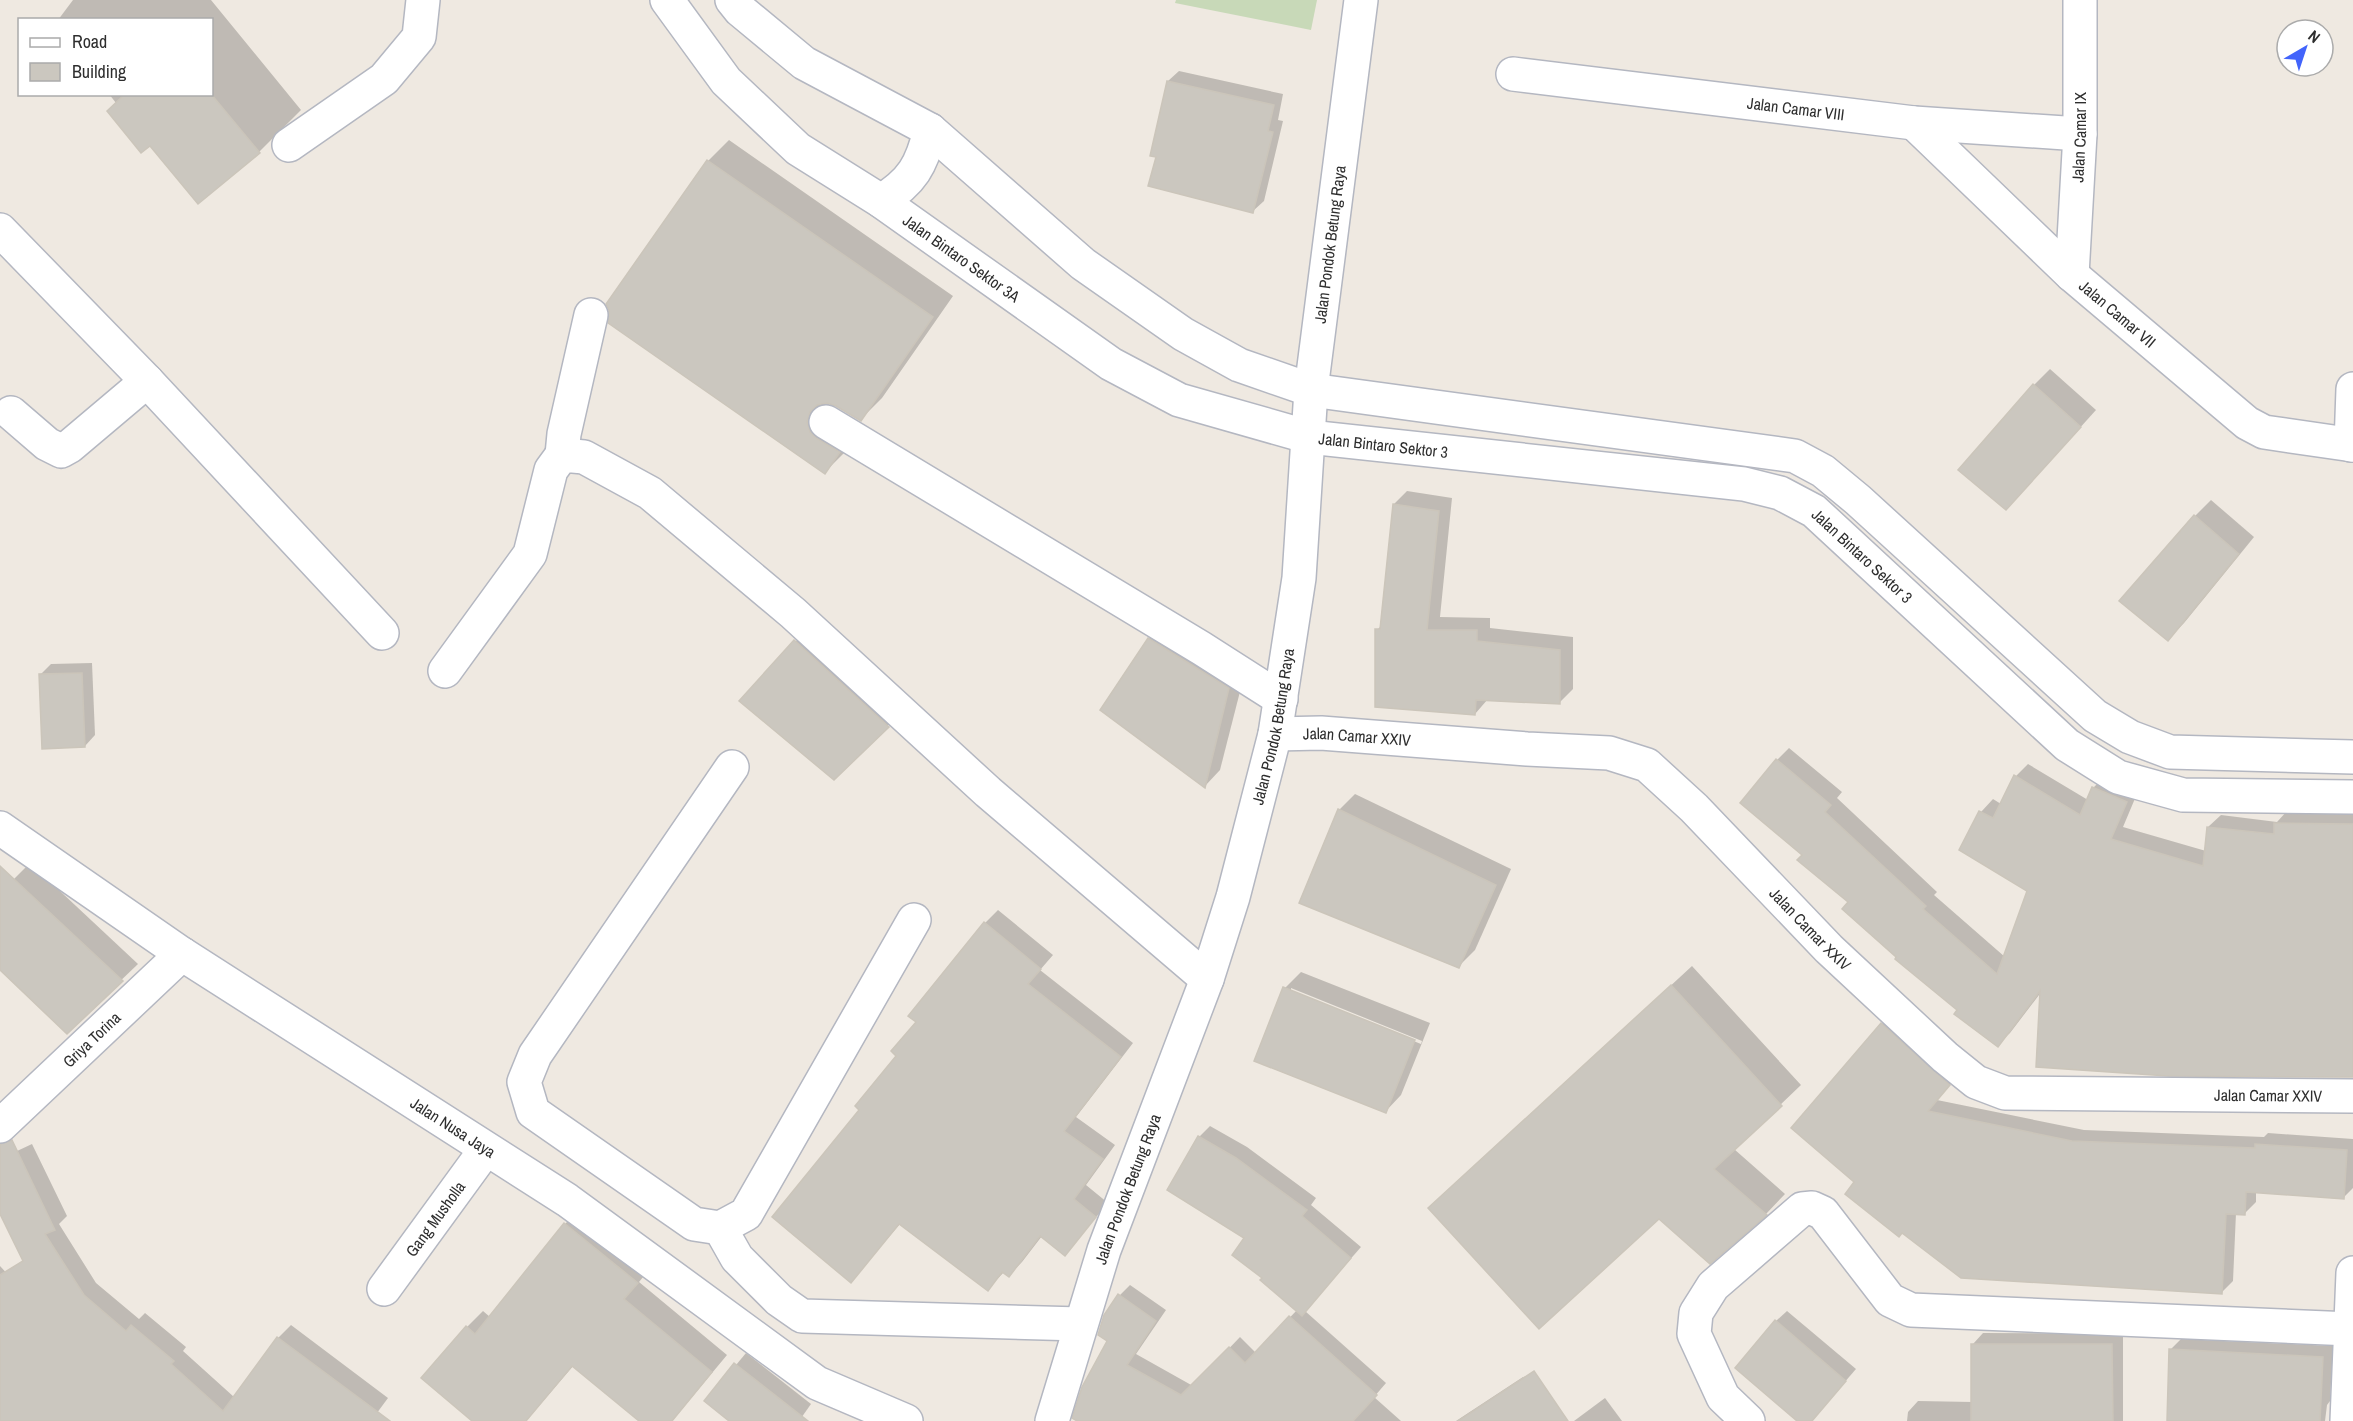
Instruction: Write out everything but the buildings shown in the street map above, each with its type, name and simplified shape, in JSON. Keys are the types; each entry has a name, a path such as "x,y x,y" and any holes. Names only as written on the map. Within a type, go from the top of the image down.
{"street":[{"path":"289,145 384,79 419,37 423,0"},
{"name":"Jalan Bintaro Sektor 3A","path":"667,0 726,81 798,149 881,201 1112,364 1179,400 1309,437"},
{"path":"732,0 740,10 804,63 930,130 1083,264 1182,333 1239,365 1311,390 1795,456 1824,471 1858,500 2095,716 2130,736 2170,752 2353,757"},
{"name":"Jalan Pondok Betung Raya","path":"1052,1421 1104,1250 1207,979 1233,897 1275,734 1299,578 1311,390 1361,0"},
{"name":"Jalan Camar IX","path":"2072,275 2080,134 2080,0"},
{"name":"Jalan Camar VIII","path":"1513,74 1914,123 2080,134"},
{"name":"Jalan Camar VII","path":"1914,123 2072,275 2247,423 2264,432 2352,445"},
{"path":"881,201 900,190 915,173 925,152 930,130"},
{"path":"0,230 147,381 382,633"},
{"path":"445,671 530,554 551,470 562,455 564,434 591,315"},
{"path":"11,413 47,444 61,451 147,381"},
{"path":"2352,445 2353,389"},
{"path":"826,423 1202,648 1281,699"},
{"name":"Jalan Bintaro Sektor 3","path":"1309,437 1744,484 1780,493 1814,511 2067,746 2118,777 2183,795 2353,797"},
{"path":"562,455 584,457 650,493 793,613 988,792 1207,979"},
{"name":"Jalan Camar XXIV","path":"1275,734 1321,733 1527,750 1609,753 1647,765 1694,808 1828,949 1945,1057 1976,1082 2005,1093 2353,1096"},
{"path":"732,767 535,1055 524,1082 533,1112 694,1224 720,1228 746,1214 914,920"},
{"name":"Jalan Nusa Jaya","path":"0,828 182,954 567,1200 817,1383 906,1421"},
{"name":"Griya Torina","path":"0,1126 182,954"},
{"name":"Gang Musholla","path":"384,1288 486,1149"},
{"path":"1748,1421 1723,1397 1694,1334 1696,1313 1713,1286 1802,1209 1812,1208 1823,1213 1890,1300 1911,1310 2351,1329"},
{"path":"720,1228 737,1258 779,1300 802,1316 1080,1324"},
{"path":"2347,1421 2353,1273"}],"green space":[{"path":"1176,0 1317,0 1311,30 1175,3"}]}
